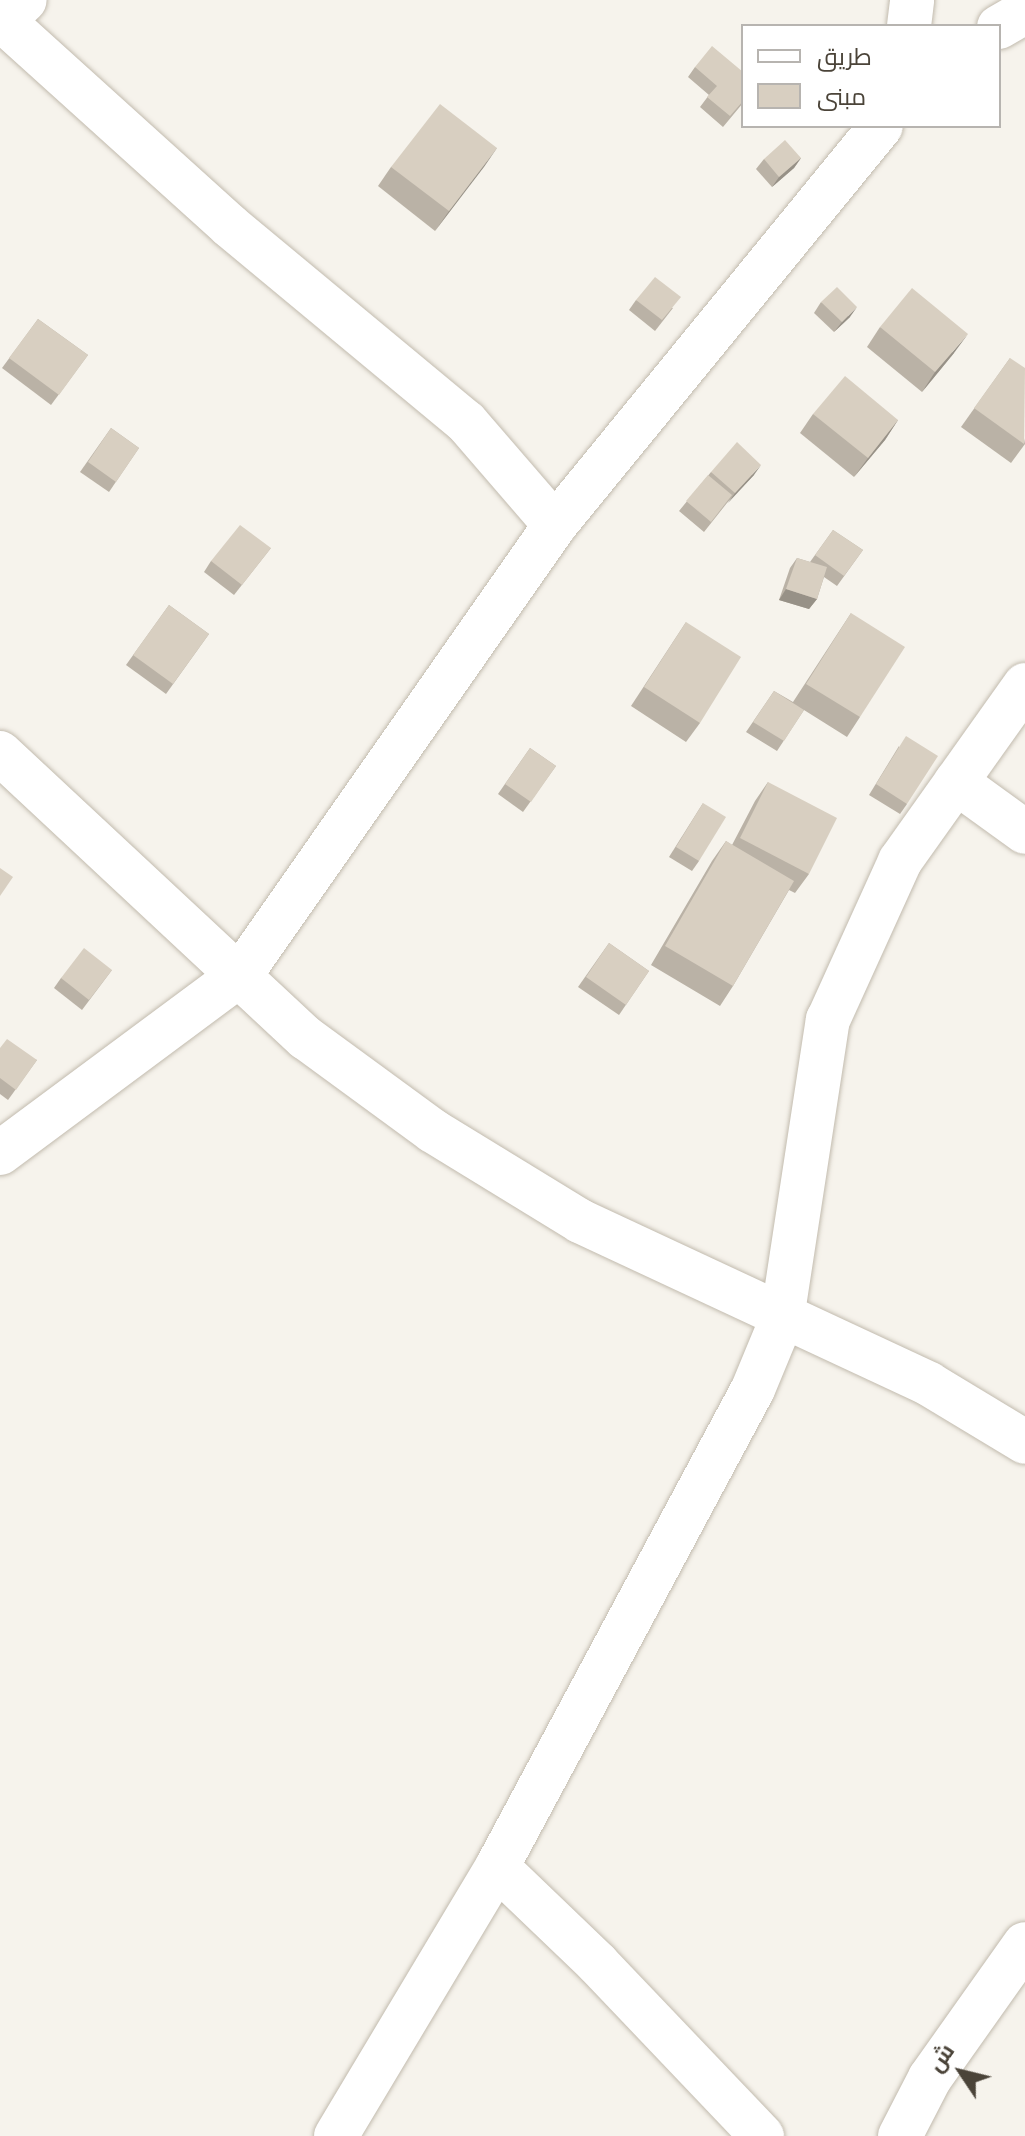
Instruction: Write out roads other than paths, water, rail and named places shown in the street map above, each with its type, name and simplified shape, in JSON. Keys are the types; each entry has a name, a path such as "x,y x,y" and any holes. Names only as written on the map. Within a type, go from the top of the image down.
{"street":[{"path":"909,24 912,0"},
{"path":"1001,26 1025,12"},
{"path":"10,15 230,226 466,422 555,525"},
{"path":"0,1153 241,974 555,525 879,128"},
{"path":"336,2136 497,1867 753,1389 782,1319 828,1020 900,861 1025,685"},
{"path":"0,753 241,974 306,1038 433,1131 580,1221 782,1319 929,1384 1025,1442"},
{"path":"956,782 1025,832"},
{"path":"497,1867 598,1964 762,2136"},
{"path":"900,2136 930,2078 1025,1944"}]}
